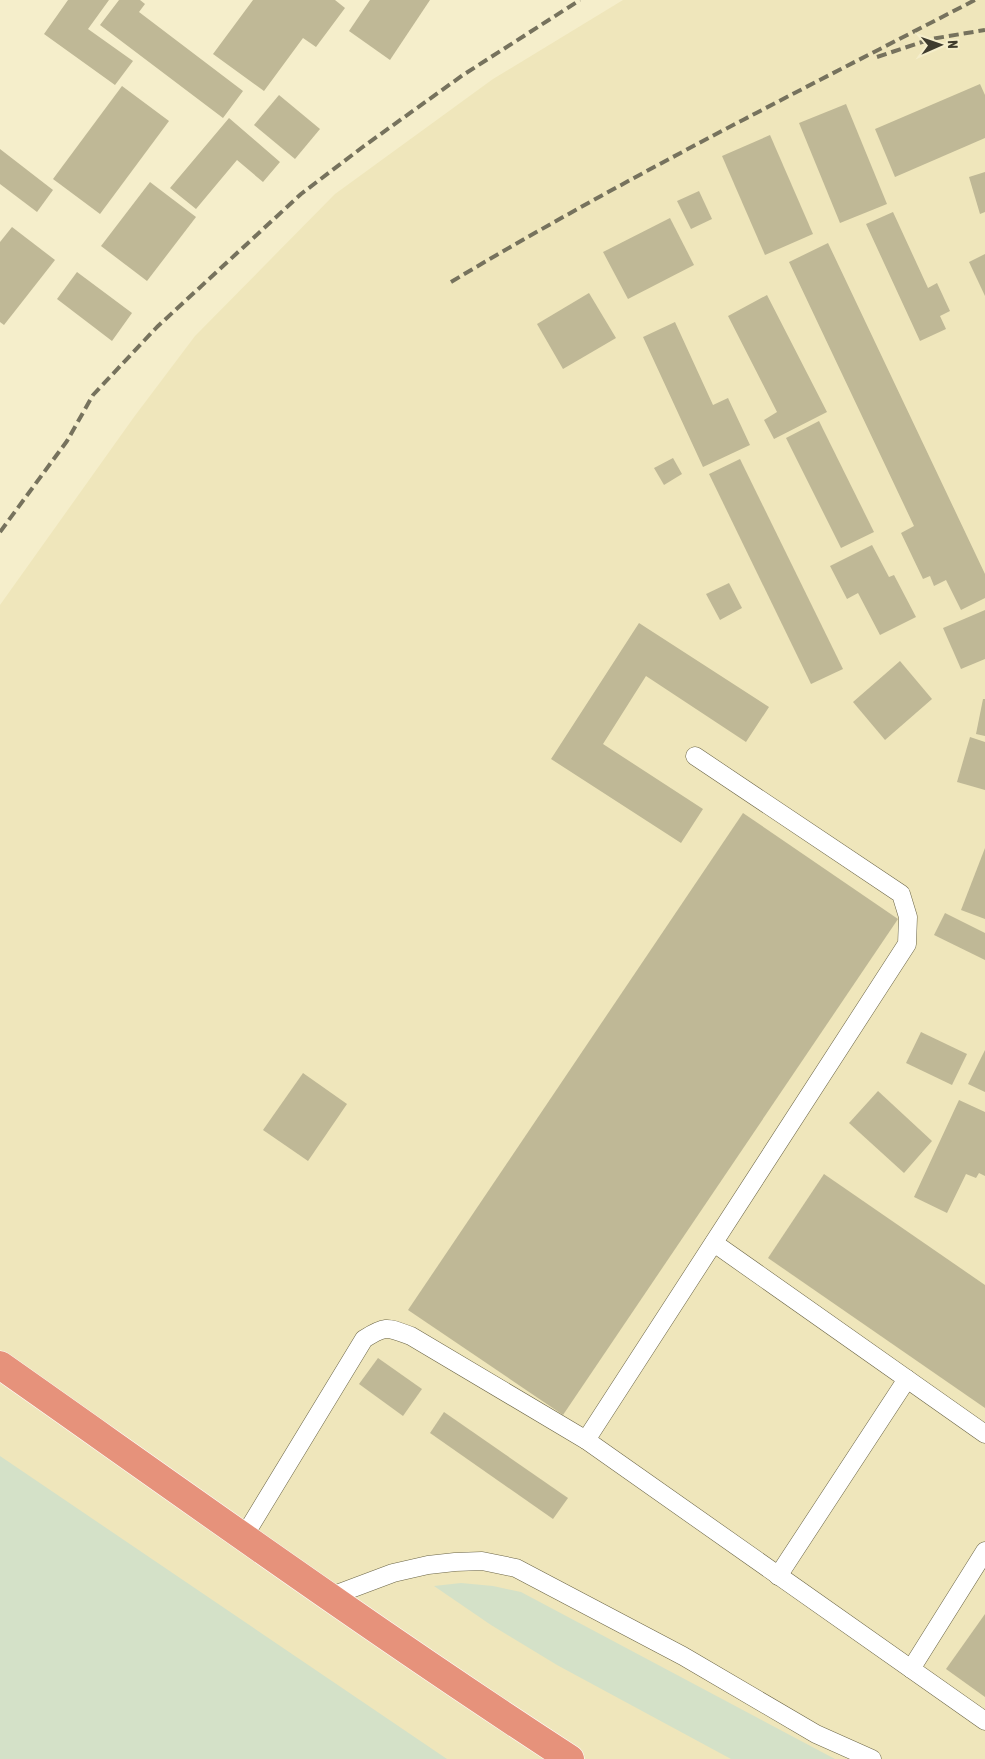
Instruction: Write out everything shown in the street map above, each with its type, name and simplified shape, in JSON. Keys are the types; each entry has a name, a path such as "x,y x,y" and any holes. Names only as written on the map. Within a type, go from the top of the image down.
{"highway":[{"path":"0,1365 243,1538 505,1717 570,1759"}],"lane":[{"path":"586,1440 907,944 908,917 901,894 695,756"},
{"path":"714,1243 985,1434"},
{"path":"243,1538 364,1339 380,1329 392,1328 411,1336 586,1440 985,1721"},
{"path":"778,1576 907,1379"},
{"path":"911,1670 985,1551"},
{"path":"329,1597 393,1573 428,1565 482,1562 516,1568 684,1656 816,1734 872,1759"}],"shaded area":[{"path":"623,0 985,0 985,1759 0,1759 0,605 134,417 195,336 335,194 493,79"}],"green space":[{"path":"0,1456 447,1759 0,1759"},
{"path":"461,1583 493,1586 521,1592 835,1759 731,1759 557,1665 491,1625 434,1586"}],"building":[{"path":"68,0 109,0 88,29 133,61 115,85 44,34"},
{"path":"119,0 140,0 145,4 139,12 243,91 223,118 100,25"},
{"path":"253,0 335,0 345,8 316,47 303,38 264,91 213,54"},
{"path":"370,0 430,0 390,60 349,31"},
{"path":"980,84 985,95 985,138 895,177 875,129"},
{"path":"122,86 169,121 100,214 53,179"},
{"path":"279,95 320,129 295,159 254,125"},
{"path":"846,104 887,204 840,223 799,123"},
{"path":"229,118 280,162 263,182 237,160 196,209 170,188"},
{"path":"770,135 813,234 765,255 722,156"},
{"path":"0,149 53,190 37,212 0,184"},
{"path":"985,172 985,212 980,214 969,177"},
{"path":"150,182 196,217 147,281 101,246"},
{"path":"699,191 712,219 691,229 677,201"},
{"path":"893,212 928,288 937,283 950,311 940,316 946,329 920,341 866,224"},
{"path":"670,218 694,265 628,299 603,252"},
{"path":"12,227 55,260 4,325 0,322 0,242"},
{"path":"828,243 985,574 985,598 961,610 946,580 934,586 930,576 923,579 901,533 914,526 789,262"},
{"path":"985,254 985,296 969,262"},
{"path":"77,272 132,313 112,341 57,299"},
{"path":"589,293 616,338 563,369 537,324"},
{"path":"767,295 827,412 774,439 764,420 777,412 728,316"},
{"path":"675,322 713,405 728,398 750,445 703,467 643,337"},
{"path":"819,421 874,532 841,548 786,438"},
{"path":"673,458 682,474 664,485 654,468"},
{"path":"740,459 843,669 811,684 709,474"},
{"path":"872,545 889,577 894,575 916,617 880,635 858,593 847,599 830,566"},
{"path":"729,583 742,608 720,620 706,594"},
{"path":"985,610 985,659 961,669 943,628"},
{"path":"639,623 769,707 746,742 646,676 603,744 703,809 681,843 551,759"},
{"path":"900,661 932,699 885,740 853,702"},
{"path":"983,699 985,699 985,736 976,734"},
{"path":"970,737 985,742 985,790 957,782"},
{"path":"743,813 898,919 563,1415 408,1310"},
{"path":"985,848 985,919 961,910"},
{"path":"945,913 985,933 985,960 934,935"},
{"path":"921,1032 967,1054 952,1085 906,1063"},
{"path":"985,1050 985,1092 968,1084"},
{"path":"303,1073 347,1104 308,1161 263,1130"},
{"path":"878,1091 932,1141 904,1173 849,1123"},
{"path":"959,1100 985,1112 985,1176 979,1173 976,1178 966,1174 947,1213 914,1197"},
{"path":"824,1174 985,1285 985,1408 768,1258"},
{"path":"378,1358 422,1389 403,1416 359,1384"},
{"path":"444,1412 568,1498 553,1519 430,1433"},
{"path":"985,1614 985,1697 946,1669"}],"railway":[{"path":"0,532 67,441 93,395 157,327 301,194 463,75 580,0"},
{"path":"451,282 645,172 975,0"},
{"path":"877,57 931,39 985,30"}]}
